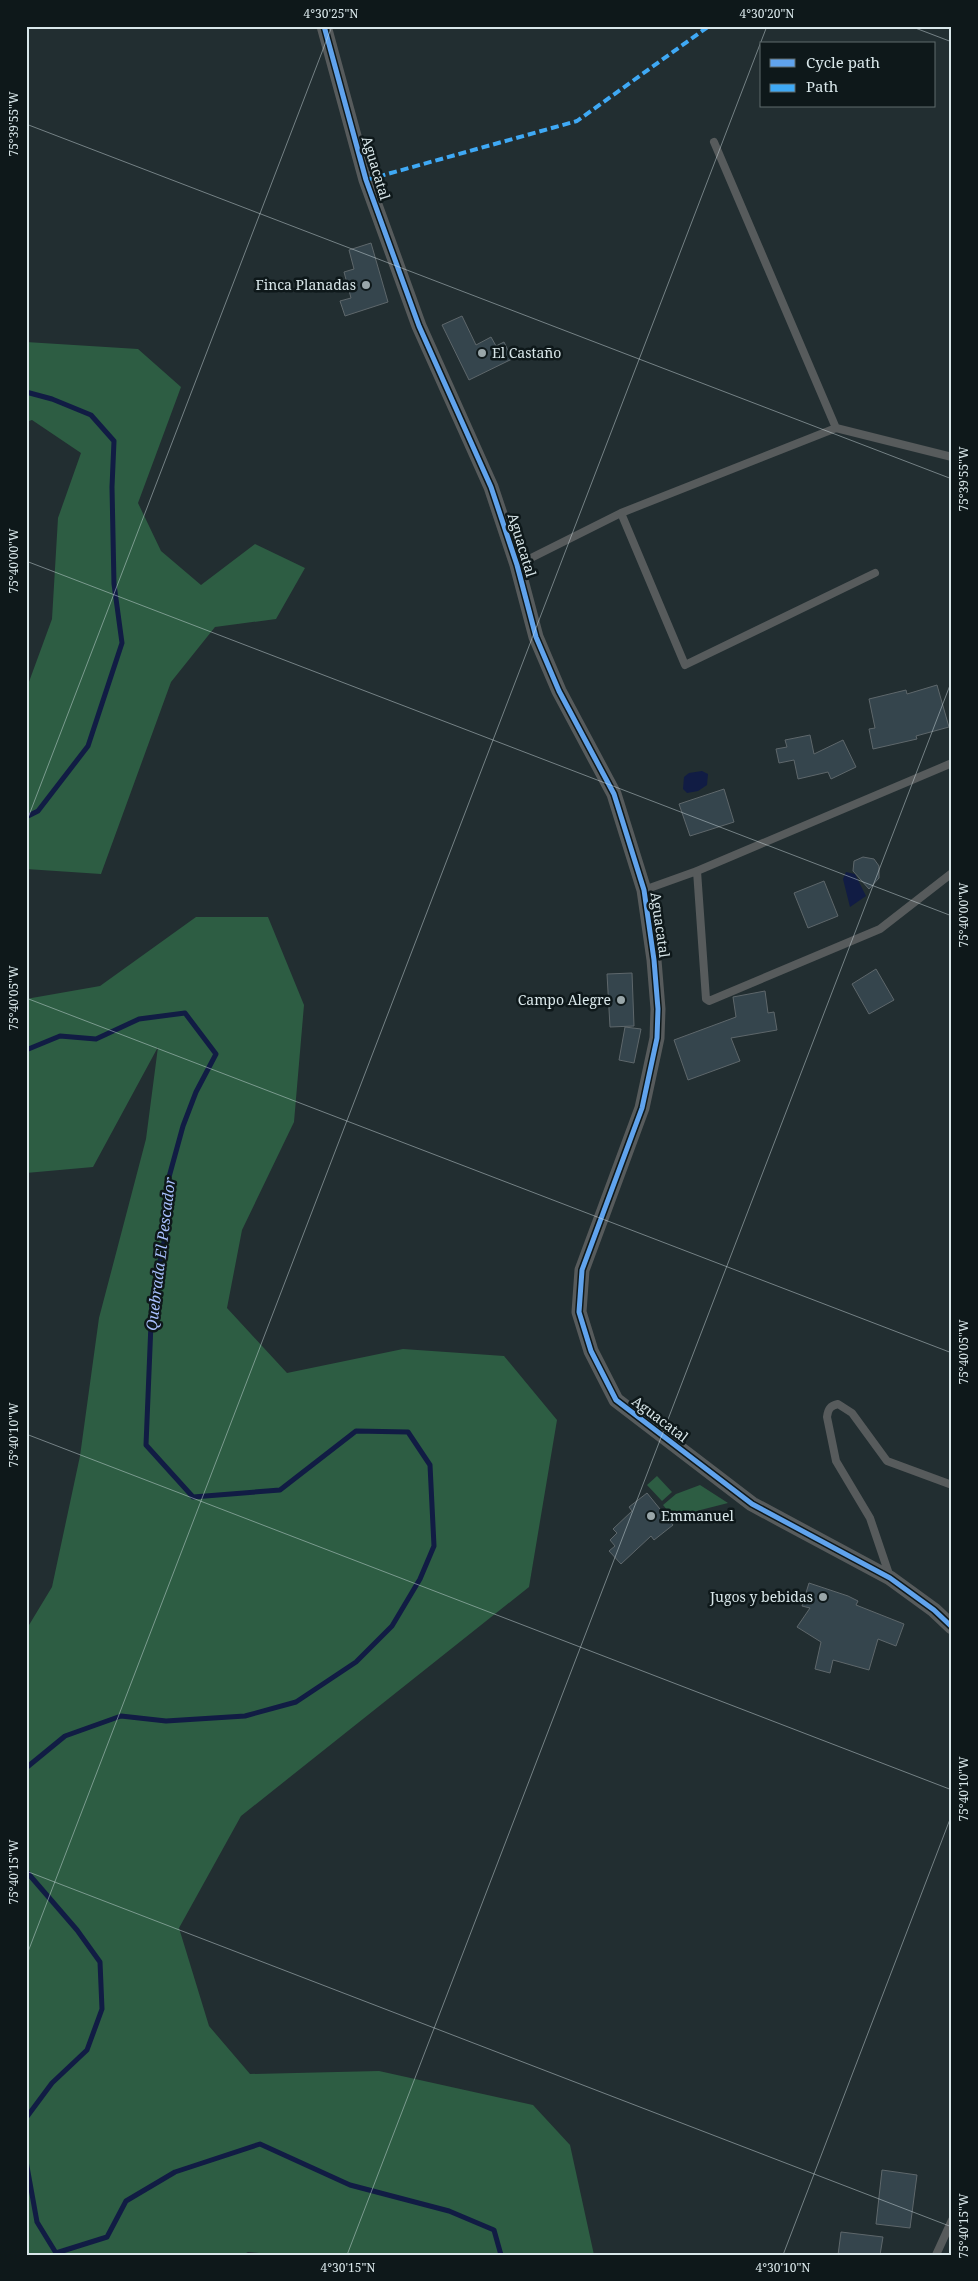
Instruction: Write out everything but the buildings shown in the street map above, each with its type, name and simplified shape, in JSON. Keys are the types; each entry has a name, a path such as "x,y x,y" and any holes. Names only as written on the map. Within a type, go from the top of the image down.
{"street":[{"name":"Aguacatal","path":"324,26 366,180 419,326 491,487 517,565 536,637 559,692 614,794 644,890 654,960 658,1009 657,1038 642,1108 582,1270 579,1312 591,1351 616,1400 752,1504 890,1578 934,1610 952,1627"}],"lane":[{"path":"714,142 836,428"},
{"path":"517,565 621,513 836,428 952,457"},
{"path":"621,513 685,665 875,574"},
{"path":"644,890 697,871 952,764"},
{"path":"697,871 706,999 709,1001 880,929 952,873"},
{"path":"890,1578 870,1518 836,1461 827,1417 828,1410 838,1404 852,1413 887,1461 952,1485"},
{"path":"936,2255 952,2220"}],"green space":[{"path":"26,342 138,349 181,387 138,503 161,551 201,585 255,544 305,568 276,619 215,627 171,682 101,874 26,869 26,690 52,619 58,518 81,453 32,420 26,422"},
{"path":"196,917 268,917 304,1005 294,1122 242,1230 227,1308 287,1373 403,1349 504,1356 557,1420 529,1587 241,1816 179,1928 209,2026 250,2074 379,2071 533,2105 570,2145 594,2255 280,2255 248,2252 242,2255 26,2255 26,1630 52,1587 80,1456 99,1318 146,1139 158,1047 93,1167 26,1173 26,999 100,986"},
{"path":"657,1476 672,1492 662,1501 647,1485"},
{"path":"700,1485 728,1503 673,1517 663,1505 676,1494"}],"water":[{"path":"702,771 708,774 707,785 698,791 687,793 683,789 684,777 689,773"},
{"path":"846,872 855,874 866,896 850,907 843,879"}],"waterway":[{"name":"Quebrada El Pescador","path":"26,392 52,399 91,415 114,441 112,487 114,584 122,643 88,746 38,811 26,817"},
{"name":"Quebrada El Pescador","path":"26,1050 60,1036 96,1039 139,1019 185,1013 216,1054 196,1092 183,1126 169,1177 166,1232 152,1299 146,1445 193,1497 280,1490 356,1431 408,1432 430,1465 434,1546 420,1579 392,1626 356,1662 296,1702 245,1716 166,1721 121,1716 65,1736 26,1768"},
{"name":"Quebrada El Pescador","path":"26,1871 77,1930 100,1962 102,2009 87,2050 52,2083 26,2118"},
{"name":"Quebrada El Pescador","path":"26,2161 37,2222 56,2253 107,2237 126,2201 175,2172 260,2144 350,2185 449,2211 494,2230 501,2255"}],"marked path":[{"path":"366,180 577,121 709,26"}],"cycle path":[{"path":"324,26 366,180 419,326 491,487 517,565 536,637 559,691 614,794 644,890 654,960 658,1009 657,1038 642,1108 582,1270 579,1312 591,1351 616,1400 752,1504 890,1578 934,1610 952,1627"}],"place":[{"name":"Finca Planadas","path":"366,285"},
{"name":"El Castaño","path":"482,353"},
{"name":"Campo Alegre","path":"621,1000"},
{"name":"Emmanuel","path":"651,1516"},
{"name":"Jugos y bebidas","path":"823,1597"}]}
